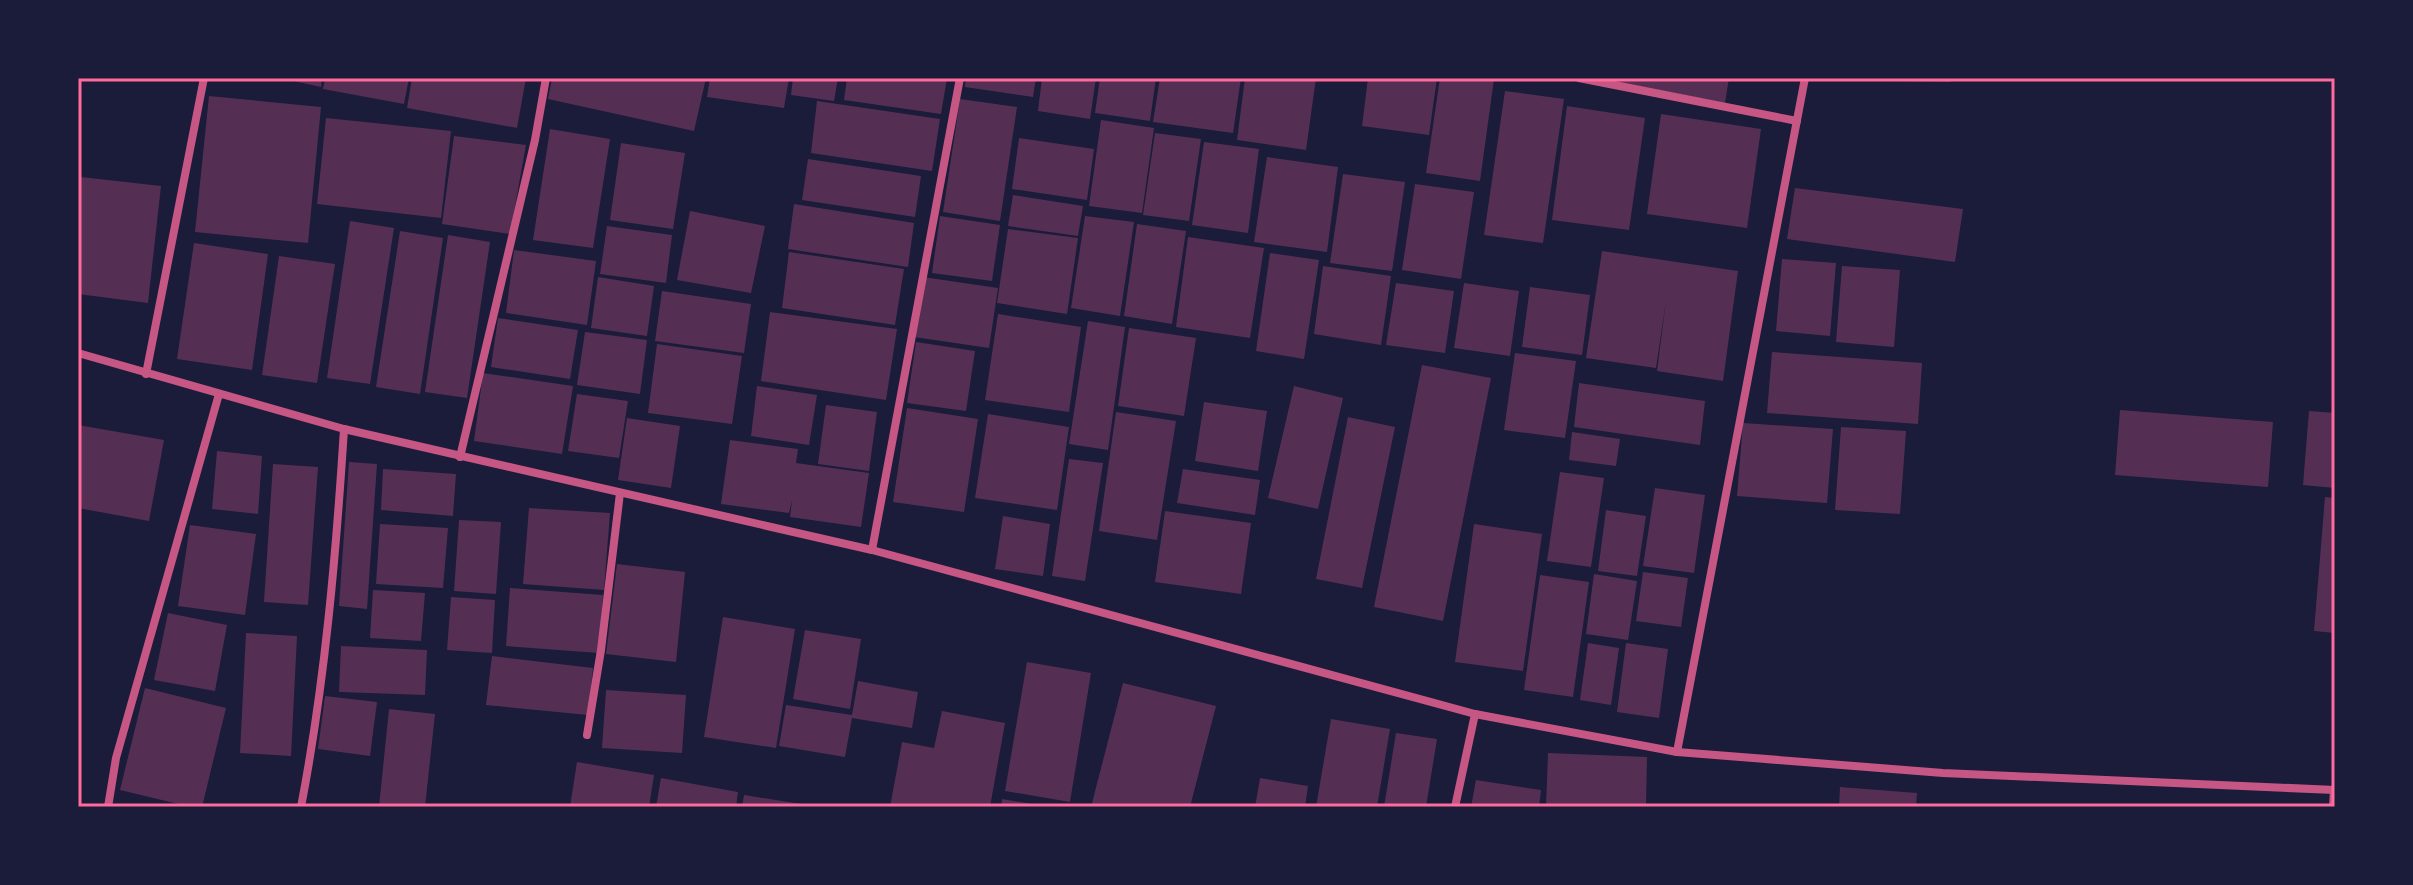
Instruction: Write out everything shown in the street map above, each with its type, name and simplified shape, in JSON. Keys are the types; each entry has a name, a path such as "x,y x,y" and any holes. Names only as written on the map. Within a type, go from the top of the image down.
{"street":[{"path":"146,374 204,78"},
{"path":"460,457 535,140 546,78"},
{"path":"872,550 960,78"},
{"path":"1579,78 1797,121"},
{"path":"1677,752 1805,78"},
{"path":"78,353 344,429 872,550 1475,714 1677,752 1943,773 2334,790 2333,807"},
{"path":"108,807 116,758 219,394"},
{"path":"301,807 312,749 337,547 344,429"},
{"path":"587,735 620,493"},
{"path":"1455,807 1475,714"}],"building":[{"path":"280,78 322,78 321,87"},
{"path":"325,78 409,78 404,104 323,89"},
{"path":"412,78 526,78 517,128 407,108"},
{"path":"552,78 706,78 694,131 548,99"},
{"path":"710,78 789,78 784,108 707,97"},
{"path":"793,78 838,78 834,101 791,95"},
{"path":"847,78 947,78 941,114 844,100"},
{"path":"966,78 1036,78 1033,97 965,87"},
{"path":"1042,78 1096,78 1090,119 1038,111"},
{"path":"1100,78 1156,78 1150,121 1095,113"},
{"path":"1160,78 1241,78 1233,133 1153,122"},
{"path":"1245,78 1316,78 1306,150 1237,140"},
{"path":"1368,78 1437,78 1429,135 1362,126"},
{"path":"1440,78 1494,79 1480,181 1426,173"},
{"path":"1597,78 1729,78 1725,103"},
{"path":"1887,78 1951,78 1951,82 1887,81"},
{"path":"1505,91 1564,99 1543,243 1484,235"},
{"path":"209,96 321,107 308,243 195,232"},
{"path":"960,99 1017,107 1000,221 943,212"},
{"path":"817,101 940,119 932,171 811,153"},
{"path":"1567,106 1645,118 1629,230 1552,220"},
{"path":"1661,114 1761,129 1747,228 1647,214"},
{"path":"326,118 451,131 441,218 317,204"},
{"path":"1101,120 1154,128 1142,213 1089,206"},
{"path":"550,129 610,139 593,248 533,240"},
{"path":"1155,133 1201,139 1189,221 1143,215"},
{"path":"454,136 526,145 510,234 442,224"},
{"path":"1019,138 1094,149 1087,200 1012,189"},
{"path":"1204,142 1259,149 1248,233 1192,225"},
{"path":"621,143 685,153 673,229 610,220"},
{"path":"1267,157 1338,167 1327,252 1254,242"},
{"path":"808,159 921,176 915,217 802,200"},
{"path":"1343,174 1405,182 1392,271 1330,263"},
{"path":"81,177 161,186 148,303 78,294"},
{"path":"1415,184 1474,192 1461,279 1402,270"},
{"path":"1795,188 1963,209 1955,262 1787,239"},
{"path":"1013,195 1083,206 1078,236 1008,226"},
{"path":"794,204 914,223 908,267 788,249"},
{"path":"690,211 765,226 751,293 677,280"},
{"path":"940,216 1000,225 992,281 932,273"},
{"path":"1085,216 1134,222 1120,316 1071,308"},
{"path":"350,221 394,228 370,384 327,378"},
{"path":"1137,224 1186,231 1172,324 1124,316"},
{"path":"607,226 672,235 666,283 600,274"},
{"path":"1008,229 1078,238 1067,314 997,303"},
{"path":"400,231 443,238 420,394 376,387"},
{"path":"448,235 490,242 467,398 425,392"},
{"path":"1188,237 1264,248 1250,338 1176,327"},
{"path":"194,243 268,254 252,370 177,359"},
{"path":"514,250 596,261 587,325 506,313"},
{"path":"1602,251 1738,271 1723,381 1657,371 1666,301 1656,368 1586,358"},
{"path":"789,252 904,269 895,325 782,308"},
{"path":"1270,253 1319,260 1304,359 1256,351"},
{"path":"279,256 335,264 317,383 262,375"},
{"path":"1782,259 1836,263 1830,336 1776,331"},
{"path":"1323,266 1391,276 1381,345 1314,334"},
{"path":"1842,266 1900,270 1894,347 1836,342"},
{"path":"598,277 654,286 647,336 591,328"},
{"path":"923,277 998,288 989,348 914,337"},
{"path":"1396,283 1454,291 1445,353 1386,345"},
{"path":"1464,283 1519,291 1510,356 1454,348"},
{"path":"1530,287 1590,295 1582,355 1522,347"},
{"path":"662,291 751,304 744,353 655,341"},
{"path":"770,312 897,329 886,400 761,381"},
{"path":"998,314 1081,327 1069,412 985,400"},
{"path":"498,318 578,330 570,379 491,367"},
{"path":"1088,321 1125,327 1108,450 1069,444"},
{"path":"1129,328 1196,338 1184,416 1118,406"},
{"path":"585,332 647,340 640,394 577,385"},
{"path":"916,342 975,351 966,411 907,403"},
{"path":"657,344 742,356 732,424 648,413"},
{"path":"1772,352 1922,363 1918,424 1767,413"},
{"path":"1515,353 1576,361 1565,438 1504,430"},
{"path":"1422,365 1491,378 1443,621 1374,607"},
{"path":"483,373 573,386 562,454 474,441"},
{"path":"1579,383 1705,401 1700,445 1574,427"},
{"path":"757,386 817,395 809,445 751,436"},
{"path":"1294,386 1343,398 1318,509 1268,498"},
{"path":"577,394 628,401 619,458 568,451"},
{"path":"1204,402 1267,411 1258,471 1195,461"},
{"path":"826,405 877,412 869,471 818,464"},
{"path":"907,408 978,419 964,512 893,502"},
{"path":"2120,410 2273,422 2268,487 2115,475"},
{"path":"2309,411 2335,413 2335,488 2303,485"},
{"path":"1116,412 1176,421 1157,540 1099,531"},
{"path":"988,414 1069,427 1057,510 975,498"},
{"path":"1348,417 1395,427 1362,588 1316,579"},
{"path":"627,418 680,426 671,488 618,480"},
{"path":"1743,423 1833,429 1827,503 1737,496"},
{"path":"78,425 164,440 149,521 78,508"},
{"path":"1841,427 1906,431 1900,514 1835,510"},
{"path":"1572,432 1620,439 1616,466 1569,460"},
{"path":"730,440 798,449 796,463 869,473 861,527 790,517 792,500 789,513 721,504"},
{"path":"217,451 262,456 258,514 212,509"},
{"path":"1069,459 1103,463 1085,581 1052,576"},
{"path":"349,462 377,464 367,609 339,606"},
{"path":"273,464 318,467 308,605 264,602"},
{"path":"383,469 456,474 453,516 381,510"},
{"path":"1183,469 1260,480 1255,515 1177,503"},
{"path":"1560,472 1604,478 1591,567 1547,561"},
{"path":"1655,488 1705,495 1694,573 1643,566"},
{"path":"2325,497 2335,498 2335,633 2314,631"},
{"path":"529,508 610,513 604,590 523,584"},
{"path":"1606,510 1646,516 1637,576 1598,571"},
{"path":"1165,511 1251,523 1241,594 1155,582"},
{"path":"1003,516 1050,524 1043,576 995,569"},
{"path":"459,520 501,522 496,594 454,591"},
{"path":"380,524 448,528 443,588 376,584"},
{"path":"1474,524 1542,534 1523,671 1455,662"},
{"path":"190,525 256,534 245,615 178,606"},
{"path":"617,564 685,572 676,662 606,654"},
{"path":"1643,572 1688,578 1681,627 1636,621"},
{"path":"1594,574 1637,581 1628,640 1586,634"},
{"path":"1540,575 1589,582 1573,697 1524,690"},
{"path":"510,588 603,595 599,653 506,646"},
{"path":"373,590 425,593 421,641 370,638"},
{"path":"451,597 495,600 492,653 447,650"},
{"path":"168,613 227,625 215,691 154,680"},
{"path":"723,617 795,629 776,748 704,737"},
{"path":"805,630 861,639 850,709 793,699"},
{"path":"246,633 297,636 291,756 240,753"},
{"path":"1588,643 1619,648 1611,705 1580,700"},
{"path":"1626,643 1668,649 1659,718 1617,712"},
{"path":"341,646 427,650 425,695 339,692"},
{"path":"492,656 593,668 588,715 486,705"},
{"path":"1027,662 1091,673 1070,802 1005,791"},
{"path":"858,681 918,692 912,728 852,718 845,757 779,746 786,705 852,715"},
{"path":"1123,683 1216,706 1190,807 1091,807"},
{"path":"145,688 226,708 202,807 120,790"},
{"path":"606,690 686,695 682,753 602,748"},
{"path":"325,696 377,702 370,756 318,749"},
{"path":"389,709 435,714 425,807 379,807"},
{"path":"942,711 1005,723 990,807 890,807 902,742 934,748"},
{"path":"1331,719 1390,729 1377,807 1316,807"},
{"path":"1396,733 1437,739 1426,807 1384,807"},
{"path":"1548,753 1647,757 1646,807 1546,807"},
{"path":"577,762 654,775 649,807 570,807"},
{"path":"661,778 738,792 736,807 656,807"},
{"path":"1260,778 1308,786 1305,807 1255,807"},
{"path":"1476,780 1541,790 1539,807 1471,807"},
{"path":"1840,787 1917,793 1916,807 1839,807"},
{"path":"744,795 807,805 742,807"},
{"path":"1002,799 1038,805 1038,807 1001,807"}]}
